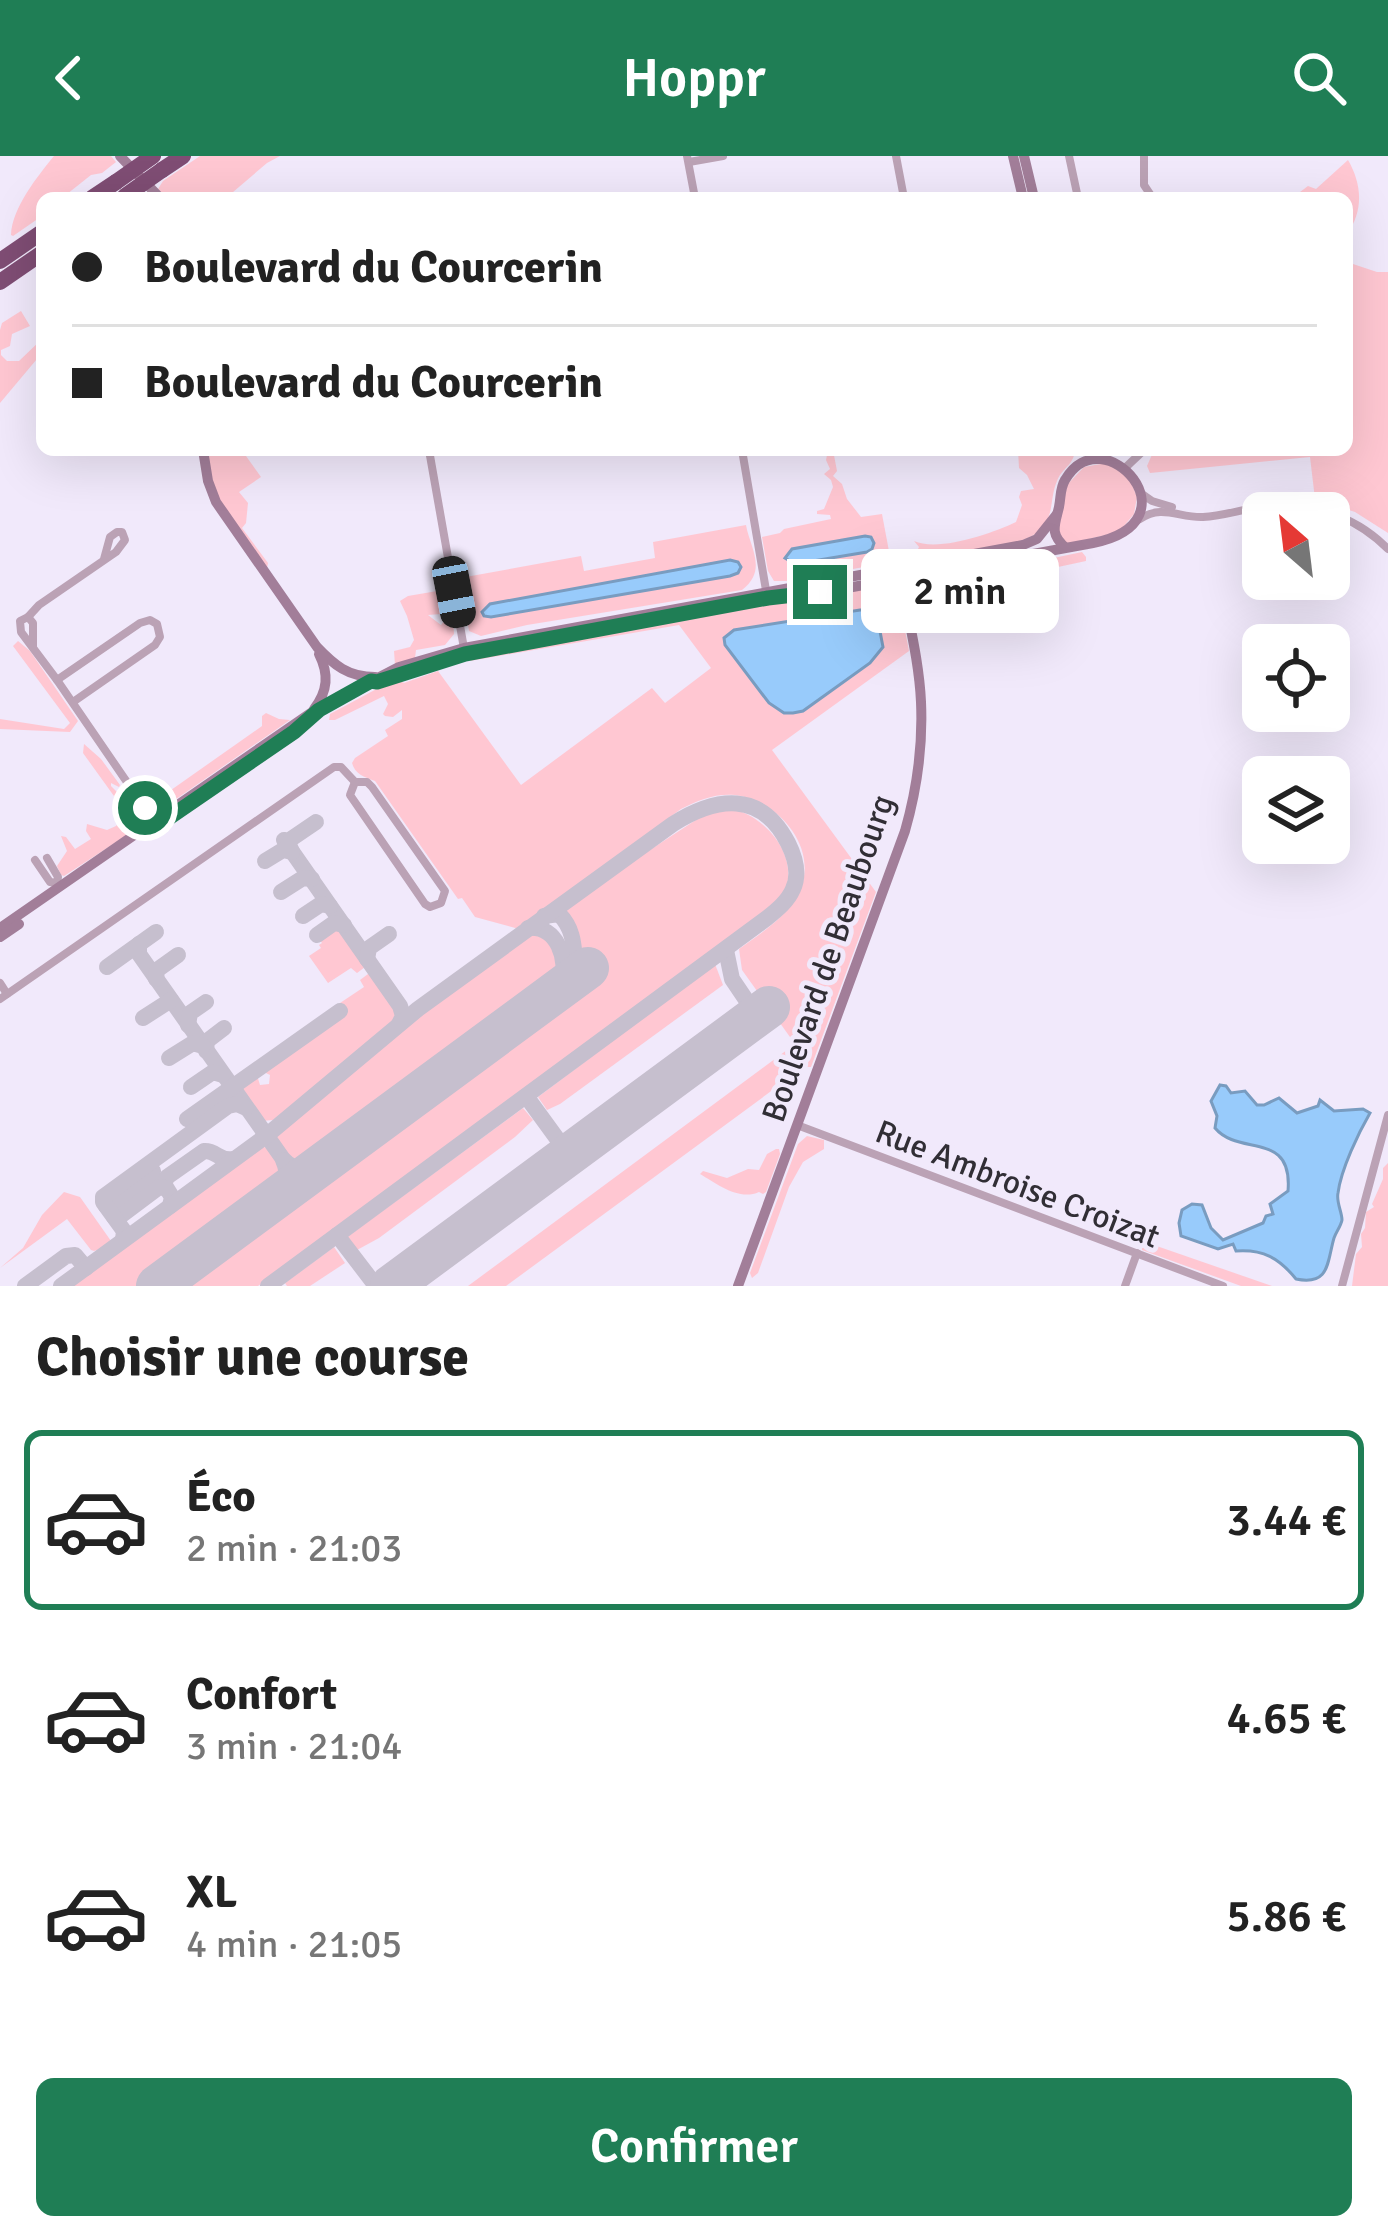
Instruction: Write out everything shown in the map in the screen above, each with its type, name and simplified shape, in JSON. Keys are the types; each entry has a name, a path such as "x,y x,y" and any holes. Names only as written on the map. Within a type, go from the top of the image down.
{"highway":[{"path":"121,192 156,161 183,156"},
{"path":"0,261 36,236"},
{"path":"0,282 36,258"}],"main road":[{"path":"119,156 154,192"},
{"path":"1013,156 1022,192"},
{"path":"1024,156 1033,192"},
{"path":"204,456 216,502 316,647 344,671 374,679"},
{"path":"1066,548 1054,535 1057,514 1064,483 1081,464 1082,456"},
{"path":"0,928 294,732 316,711 374,679 417,661 465,651 767,594 1113,538 1134,524 1140,492 1125,468 1104,456"},
{"path":"1081,464 1108,460"},
{"path":"900,573 1028,544 1057,514"},
{"name":"Boulevard de Beaubourg","path":"738,1286 911,808 921,698 900,573"},
{"path":"316,647 326,679 316,711"},
{"path":"344,671 345,695"},
{"path":"326,679 345,695"},
{"path":"0,937 59,888"}],"street":[{"path":"694,192 688,159 723,156"},
{"path":"896,156 903,192"},
{"path":"1069,156 1077,192"},
{"path":"1144,156 1144,185 1149,192"},
{"path":"430,456 465,651"},
{"path":"743,456 767,594"},
{"path":"1125,468 1138,456"},
{"path":"1140,492 1167,506 1220,514"},
{"path":"1134,524 1161,511 1202,517 1281,505 1316,508 1355,523 1388,549"},
{"path":"104,559 39,604 28,617 33,622 33,647 155,824"},
{"path":"58,680 140,623 150,620 159,626 160,637 154,645 73,702"},
{"path":"0,983 4,997 334,767 372,788 445,891 441,902 425,904 350,795 355,782"},
{"path":"47,859 59,888"},
{"path":"35,860 59,888"},
{"path":"1342,1286 1388,1115"},
{"name":"Rue Ambroise Croizat","path":"797,1125 1222,1286"},
{"path":"1124,1286 1136,1253"}],"shaded area":[{"path":"54,156 111,156 116,162 70,192 36,192 36,220 13,236 12,225 33,183"},
{"path":"200,156 280,156 233,192 161,192 163,181"},
{"path":"1348,160 1359,197 1353,222 1353,192 1300,192 1308,186 1316,189"},
{"path":"1353,264 1388,272 1388,533 1350,510 1350,492 1314,492 1310,457 1150,473 1151,456 1353,456"},
{"path":"21,311 30,326 12,334 10,346 1,355 7,361 19,361 36,345 36,360 0,403 0,330 2,323"},
{"path":"208,456 246,456 261,477 239,492 248,503 242,528 267,568 221,503"},
{"path":"834,456 837,471 833,476 861,517 882,514 891,562 774,581 762,537 831,519 817,514 833,487 824,474 830,469 826,460"},
{"path":"1018,456 1073,456 1057,481 1049,516 1035,534 993,548 934,557 930,551 917,551 914,541 950,543 1016,522 1021,491 1034,489 1019,468"},
{"path":"1106,463 1129,477 1137,497 1134,514 1119,532 1067,544 1057,537 1067,485 1084,467"},
{"path":"746,525 756,567 742,590 481,636 469,631 460,578 581,556 584,571 655,558 653,542"},
{"path":"1082,552 1086,561 1030,573 1033,604 1029,607 1029,590 1020,576 983,583 978,574"},
{"path":"887,584 897,589 909,651 772,750 876,892 811,1067 804,1067 506,1286 468,1286 795,1044 742,970 739,949 789,908 800,890 804,858 790,828 766,806 735,795 714,796 681,809 519,929 475,917 375,781 352,763 388,736 385,730 402,719 402,710 393,717 385,716 384,696 335,720 329,720 330,714 384,685 438,671 521,785 652,688 665,703 711,668 679,625 470,661 473,656 742,605"},
{"path":"443,590 450,598 449,609 428,615 441,625 446,619 453,620 454,634 445,645 416,650 415,658 395,665 394,651 410,647 414,640 400,601"},
{"path":"18,641 78,721 70,732 0,729 0,719 64,729 70,723 13,646"},
{"path":"266,713 290,720 169,804 161,803 164,795 262,726"},
{"path":"84,744 120,785 111,786 131,800 129,814 140,821 127,835 64,876 57,866 67,851 61,836 75,849 91,839 87,824 107,830 123,818 119,803 83,753"},
{"path":"730,809 765,827 787,861 786,888 768,911 258,1286 172,1286 593,976 578,954 574,926 561,908 702,816"},
{"path":"338,926 365,967 357,973 351,968 328,983 309,956 321,948 319,939"},
{"path":"535,931 557,954 559,968 552,983 319,1155 301,1163 285,1156 276,1141 279,1128 400,1027"},
{"path":"715,964 723,985 547,1110 538,1097"},
{"path":"368,974 398,1011 397,1021 307,1096 273,1120 262,1121 237,1086 256,1072 260,1085 269,1084 270,1075 260,1070 342,1012 324,1020 322,1015 364,987 360,980"},
{"path":"523,1108 533,1120 515,1137 357,1250 347,1237"},
{"path":"807,1136 824,1140 824,1149 803,1162 789,1187 758,1273 752,1278 798,1144"},
{"path":"262,1146 278,1162 276,1184 140,1286 67,1286 253,1150"},
{"path":"776,1149 780,1154 763,1194 736,1193 700,1174 727,1178 748,1169 759,1170 767,1154"},
{"path":"1388,1163 1388,1286 1352,1286 1366,1212 1374,1207"},
{"path":"64,1192 80,1197 111,1241 109,1246 91,1250 67,1219 0,1268 23,1248 42,1215"},
{"path":"1142,1244 1272,1286 1241,1286 1142,1250"},
{"path":"334,1247 345,1263 310,1286 287,1286 285,1283"}],"water":[{"path":"865,536 874,543 867,552 795,564 785,558 792,549"},
{"path":"730,560 741,567 730,576 491,617 482,612 490,604"},
{"path":"869,610 878,621 883,647 870,663 803,711 784,713 769,703 725,645 724,638 734,630"},
{"path":"1220,1085 1231,1093 1245,1091 1257,1105 1279,1098 1297,1113 1318,1106 1320,1100 1334,1111 1363,1109 1370,1113 1343,1173 1338,1196 1341,1222 1325,1270 1315,1279 1296,1279 1270,1256 1236,1251 1233,1244 1218,1249 1181,1236 1182,1210 1192,1204 1202,1205 1211,1228 1223,1240 1263,1223 1273,1214 1270,1204 1288,1191 1287,1172 1273,1152 1237,1142 1215,1128 1217,1116 1211,1101"}],"taxiway":[{"path":"61,1286 266,1136 418,1009 673,824 705,808 737,804 765,814 777,826 795,860 795,883 767,918 268,1286"},
{"path":"265,861 283,850 292,852 291,839 316,822"},
{"path":"284,840 400,1006 399,1024"},
{"path":"281,892 303,878 312,879"},
{"path":"303,916 321,904 330,906"},
{"path":"544,916 559,914 569,928 577,976"},
{"path":"317,935 334,923 344,925"},
{"path":"528,928 547,932 562,955 562,984 545,1000"},
{"path":"107,967 156,932"},
{"path":"367,959 369,948 389,934"},
{"path":"139,944 139,954 283,1159 303,1170 325,1162"},
{"path":"726,950 732,979 757,1016"},
{"path":"156,979 157,970 178,955"},
{"path":"143,1018 171,1000"},
{"path":"188,1025 190,1013 206,1002"},
{"path":"187,1119 340,1011"},
{"path":"206,1051 207,1041 224,1028"},
{"path":"169,1058 193,1043 203,1046"},
{"path":"191,1087 213,1072 223,1075"},
{"path":"526,1096 569,1155"},
{"path":"123,1240 124,1231 103,1197 228,1106 246,1108"},
{"path":"170,1206 172,1197 164,1184 167,1177 204,1151 233,1159"},
{"path":"272,1201 285,1183 283,1160"},
{"path":"106,1206 111,1207 153,1171"},
{"path":"114,1217 159,1187 165,1188"},
{"path":"337,1235 376,1286"},
{"path":"25,1286 66,1256 75,1255 86,1268"}],"runway":[{"path":"157,1286 588,968"},
{"path":"391,1286 769,1007"}],"route":[{"path":"145,808 157,826 319,710 371,681 465,654 820,592"}]}
